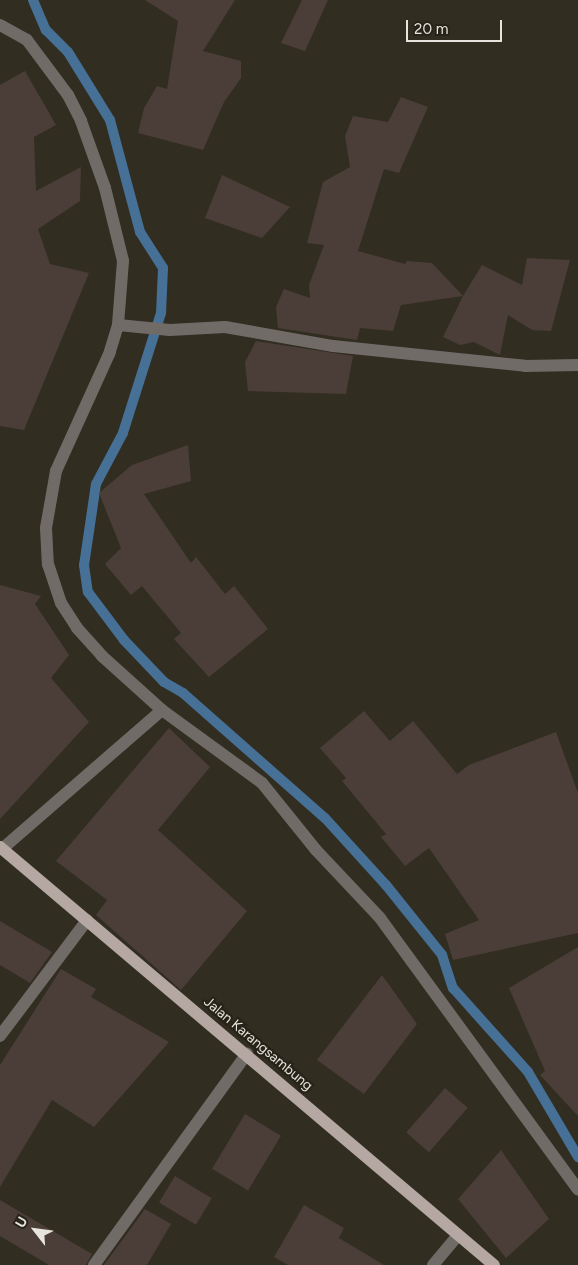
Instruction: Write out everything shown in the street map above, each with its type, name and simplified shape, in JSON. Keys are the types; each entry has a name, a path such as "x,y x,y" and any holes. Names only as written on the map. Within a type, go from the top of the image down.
{"main road":[{"name":"Jalan Karangsambung","path":"1,848 247,1054 494,1265"}],"street":[{"path":"0,24 27,40 68,95 81,121 105,188 123,261 118,325 110,352 56,471 46,528 48,564 61,603 77,628 102,656 162,710 262,783 316,850 380,918 578,1190"},
{"path":"118,325 139,324 170,330 225,327 333,346 525,366 578,365"},
{"path":"1,848 162,710"},
{"path":"0,1036 87,920"},
{"path":"94,1265 247,1054"},
{"path":"433,1265 458,1235"}],"building":[{"path":"145,0 235,0 203,51 241,61 241,78 224,102 203,150 138,133 144,108 157,86 167,89 178,21"},
{"path":"302,0 328,0 305,51 281,43"},
{"path":"25,71 56,125 34,137 36,191 81,167 80,201 38,229 50,264 89,273 24,430 0,426 0,85"},
{"path":"401,97 428,107 399,173 384,169 358,251 405,264 407,261 432,263 463,296 401,305 393,331 360,328 357,340 278,328 276,307 284,289 310,298 309,285 324,245 307,243 323,182 350,167 345,136 353,116 388,122"},
{"path":"222,175 290,207 262,238 205,218"},
{"path":"527,258 570,260 551,331 532,330 508,315 500,355 474,342 460,345 443,337 463,296 482,265 522,285"},
{"path":"256,341 353,356 346,394 248,391 245,362"},
{"path":"188,445 191,481 144,494 191,563 196,557 225,594 234,586 268,629 209,677 174,639 181,633 142,586 131,595 105,564 121,548 99,493 132,465"},
{"path":"0,585 41,596 35,604 69,655 51,678 89,722 0,819"},
{"path":"364,711 390,741 413,721 457,774 469,765 556,732 578,793 578,933 453,960 445,934 479,920 429,848 405,866 381,837 386,834 342,781 346,778 320,748"},
{"path":"169,728 210,767 158,830 247,911 181,990 96,915 107,900 56,861"},
{"path":"0,921 52,952 30,983 0,965"},
{"path":"578,947 578,1116 540,1075 545,1071 509,988"},
{"path":"61,969 96,989 91,997 169,1042 94,1127 52,1100 0,1187 0,1065"},
{"path":"382,975 417,1024 364,1094 317,1060"},
{"path":"445,1088 468,1108 429,1152 406,1133"},
{"path":"245,1114 281,1136 248,1190 212,1169"},
{"path":"501,1150 549,1219 506,1258 458,1199"},
{"path":"175,1176 212,1198 196,1225 159,1203"},
{"path":"0,1200 92,1254 86,1265 49,1265 0,1236"},
{"path":"304,1205 344,1228 339,1238 384,1265 288,1265 274,1257"},
{"path":"145,1209 171,1224 147,1265 104,1265"}],"waterway":[{"path":"33,0 46,30 68,52 110,120 140,232 163,268 161,313 123,433 96,484 84,565 88,592 124,640 164,682 183,693 325,818 386,885 442,955 453,988 528,1072 578,1157"}]}
